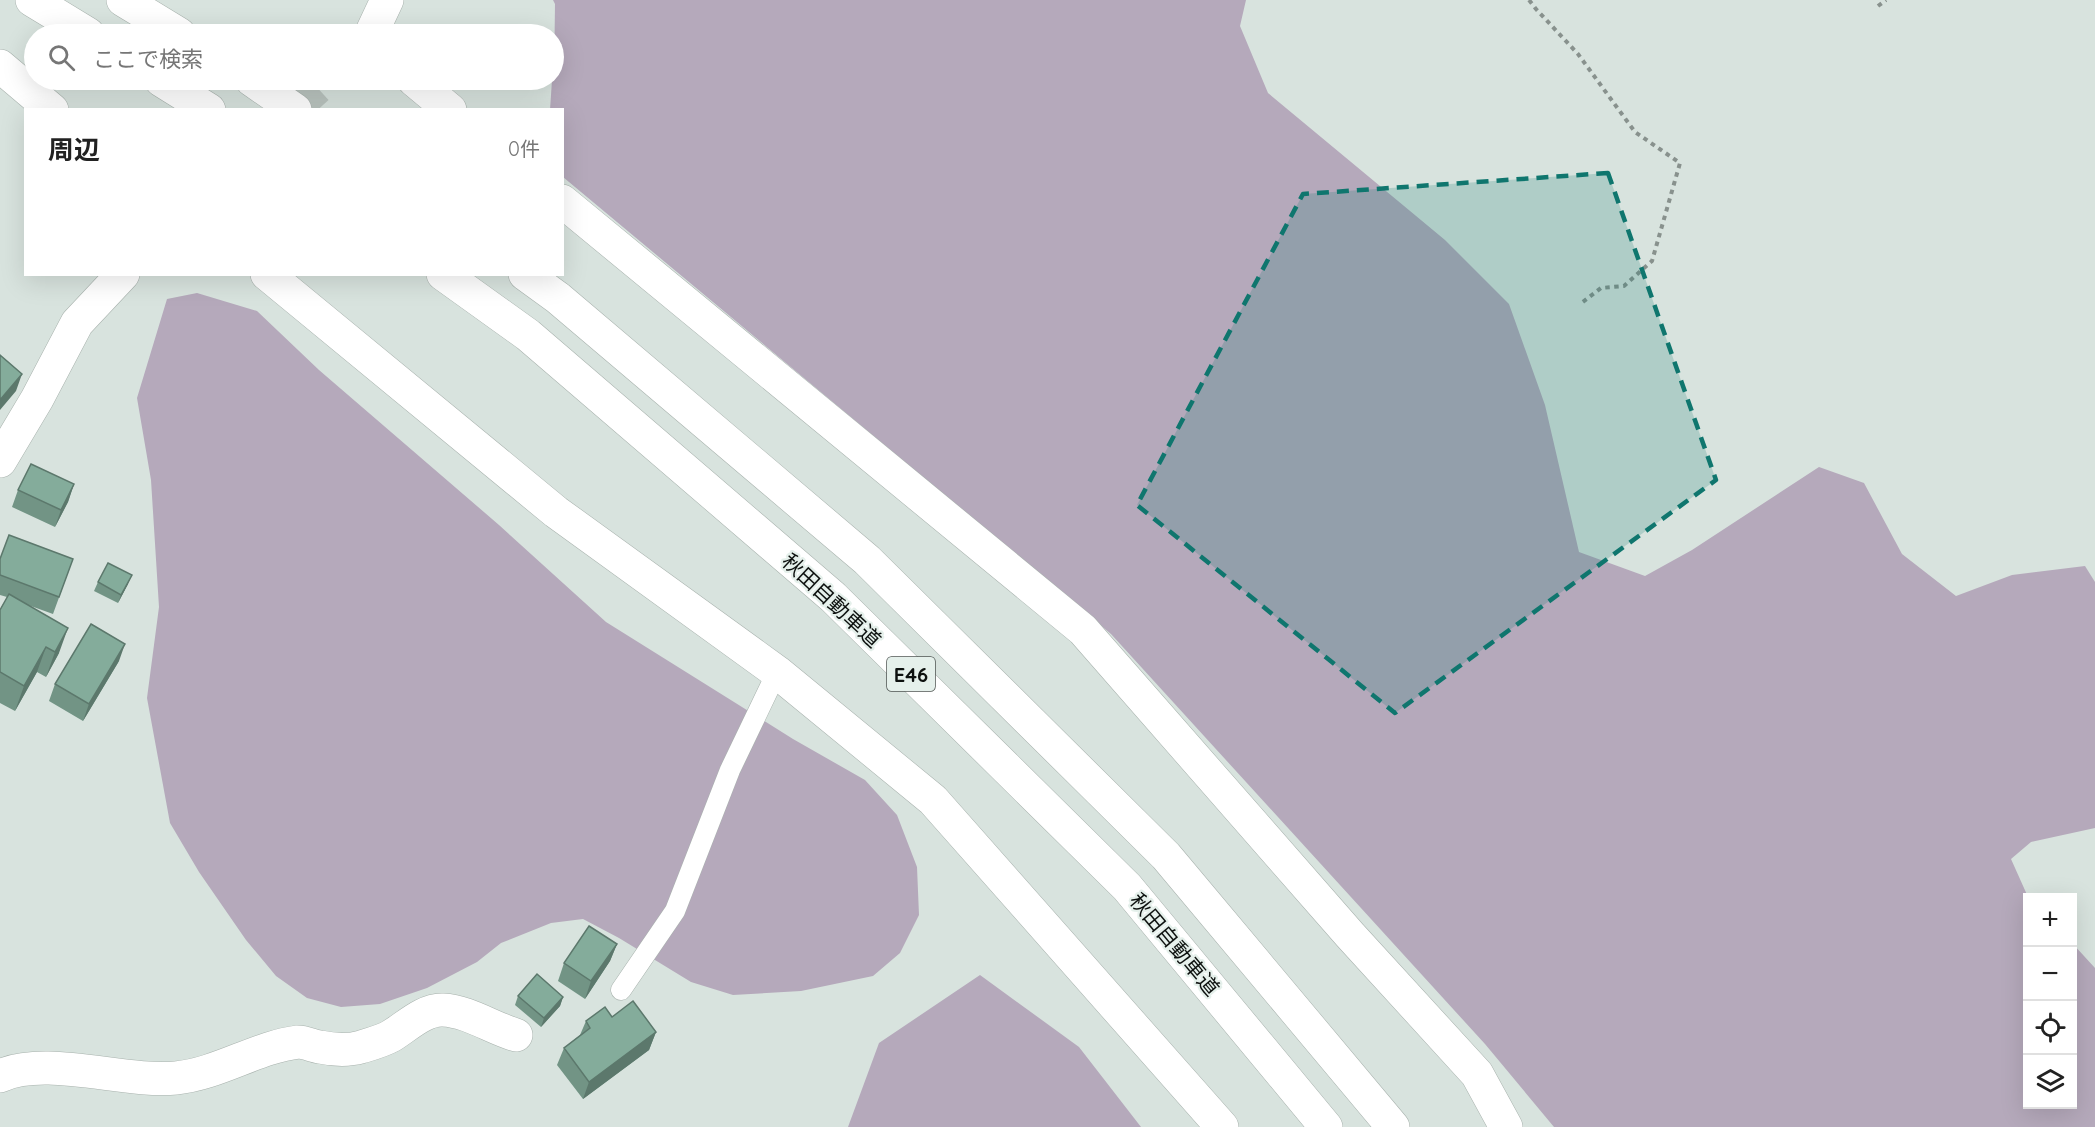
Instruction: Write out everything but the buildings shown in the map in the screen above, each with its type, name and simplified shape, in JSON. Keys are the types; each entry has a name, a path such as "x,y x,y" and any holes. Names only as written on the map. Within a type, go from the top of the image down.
{"main road":[{"path":"32,0 72,24"},
{"path":"123,0 163,24"},
{"path":"375,24 387,0"},
{"path":"0,66 24,86"},
{"path":"28,90 50,108"},
{"path":"177,90 206,108"},
{"path":"266,90 292,108"},
{"path":"426,90 448,108"},
{"path":"564,203 1083,630 1350,935 1477,1074 1506,1127"},
{"path":"0,460 37,399 77,322 121,276"},
{"path":"269,276 556,512 777,672 933,800 1222,1127"},
{"name":"秋田自動車道","path":"446,276 528,335 833,597 1128,887 1326,1127"},
{"name":"E46","path":"528,276 558,298 867,560 1166,856 1393,1127"},
{"path":"0,1077 30,1070 57,1068 151,1079 178,1078 300,1042 322,1048 345,1050 360,1047 388,1037 427,1013 441,1010 460,1013 498,1030 516,1035"}],"lane":[{"path":"621,990 675,911 730,770 777,672"}],"path":[{"path":"1529,0 1578,54 1635,132 1680,164 1652,261 1624,286 1601,288 1580,304"},
{"path":"1878,6 1886,0"}],"highlighted area":[{"path":"1608,173 1716,480 1395,713 1137,505 1303,194"}],"shaded area":[{"path":"553,0 1246,0 1240,26 1268,93 1445,240 1509,304 1545,405 1579,552 1645,576 1692,550 1819,467 1864,483 1902,554 1956,596 2012,575 2085,566 2095,582 2095,828 2031,842 2011,859 2026,893 2023,893 2023,1109 2077,1109 2077,948 2095,968 2095,1127 1554,1127 1485,1044 1111,634 564,178 564,108 550,108 551,90 564,90 564,24 555,24"},
{"path":"197,293 257,311 319,370 499,525 606,622 793,739 865,780 897,815 917,867 919,915 900,953 873,976 801,991 733,995 691,982 583,919 551,923 501,943 477,962 427,988 380,1004 341,1007 307,998 276,976 246,940 199,872 170,823 147,698 159,607 151,480 137,398 167,299"},
{"path":"980,975 1079,1047 1141,1127 848,1127 879,1043"}],"tunnel":[{"path":"295,108 315,90"}]}
